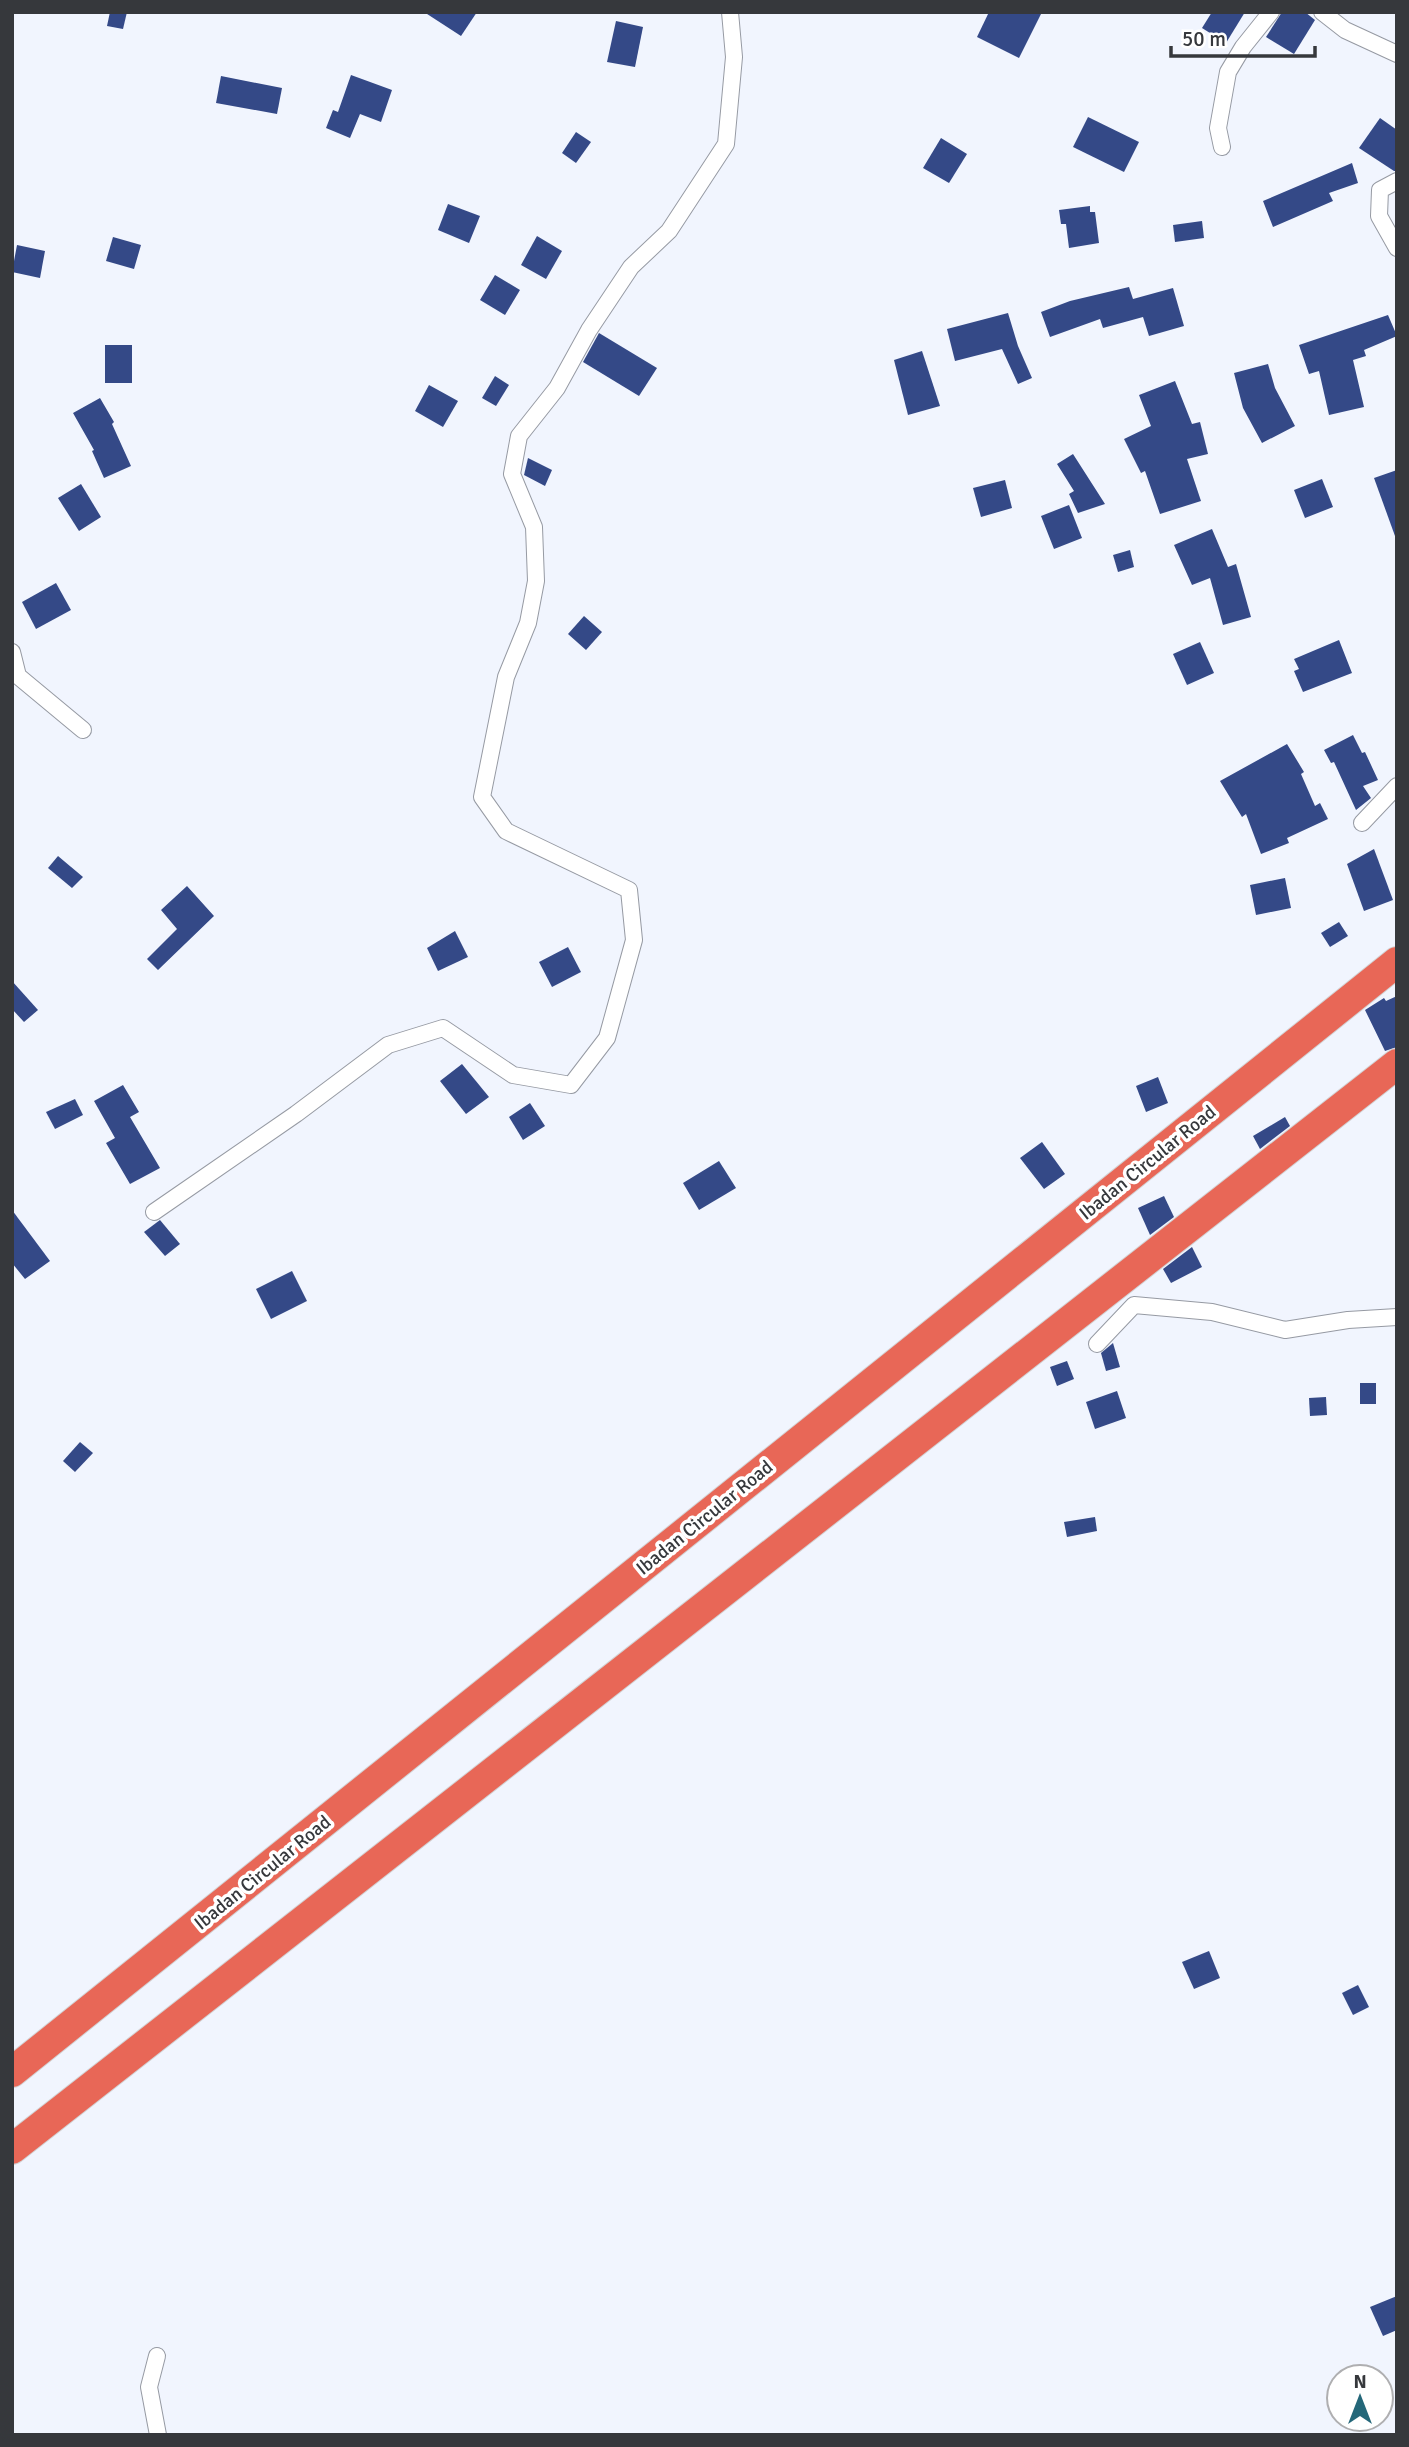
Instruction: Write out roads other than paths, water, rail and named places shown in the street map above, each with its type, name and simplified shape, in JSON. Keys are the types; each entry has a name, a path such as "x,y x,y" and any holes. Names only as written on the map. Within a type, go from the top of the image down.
{"highway":[{"name":"Ibadan Circular Road","path":"12,2072 1397,962"},
{"path":"12,2149 1397,1064"}],"street":[{"path":"154,1212 296,1114 388,1045 443,1028 513,1075 571,1085 607,1038 634,940 629,890 506,831 482,797 506,677 528,623 536,581 534,527 512,474 519,436 557,388 589,330 631,267 669,231 726,144 734,57 730,12"},
{"path":"1222,146 1218,128 1228,72 1242,47 1271,12"},
{"path":"1322,12 1345,30 1397,54"},
{"path":"1397,181 1380,190 1379,216 1397,248"},
{"path":"12,652 18,676 83,730"},
{"path":"1362,823 1397,786"},
{"path":"1097,1344 1134,1305 1212,1312 1285,1330 1348,1320 1397,1317"},
{"path":"157,2356 149,2387 158,2435"}]}
